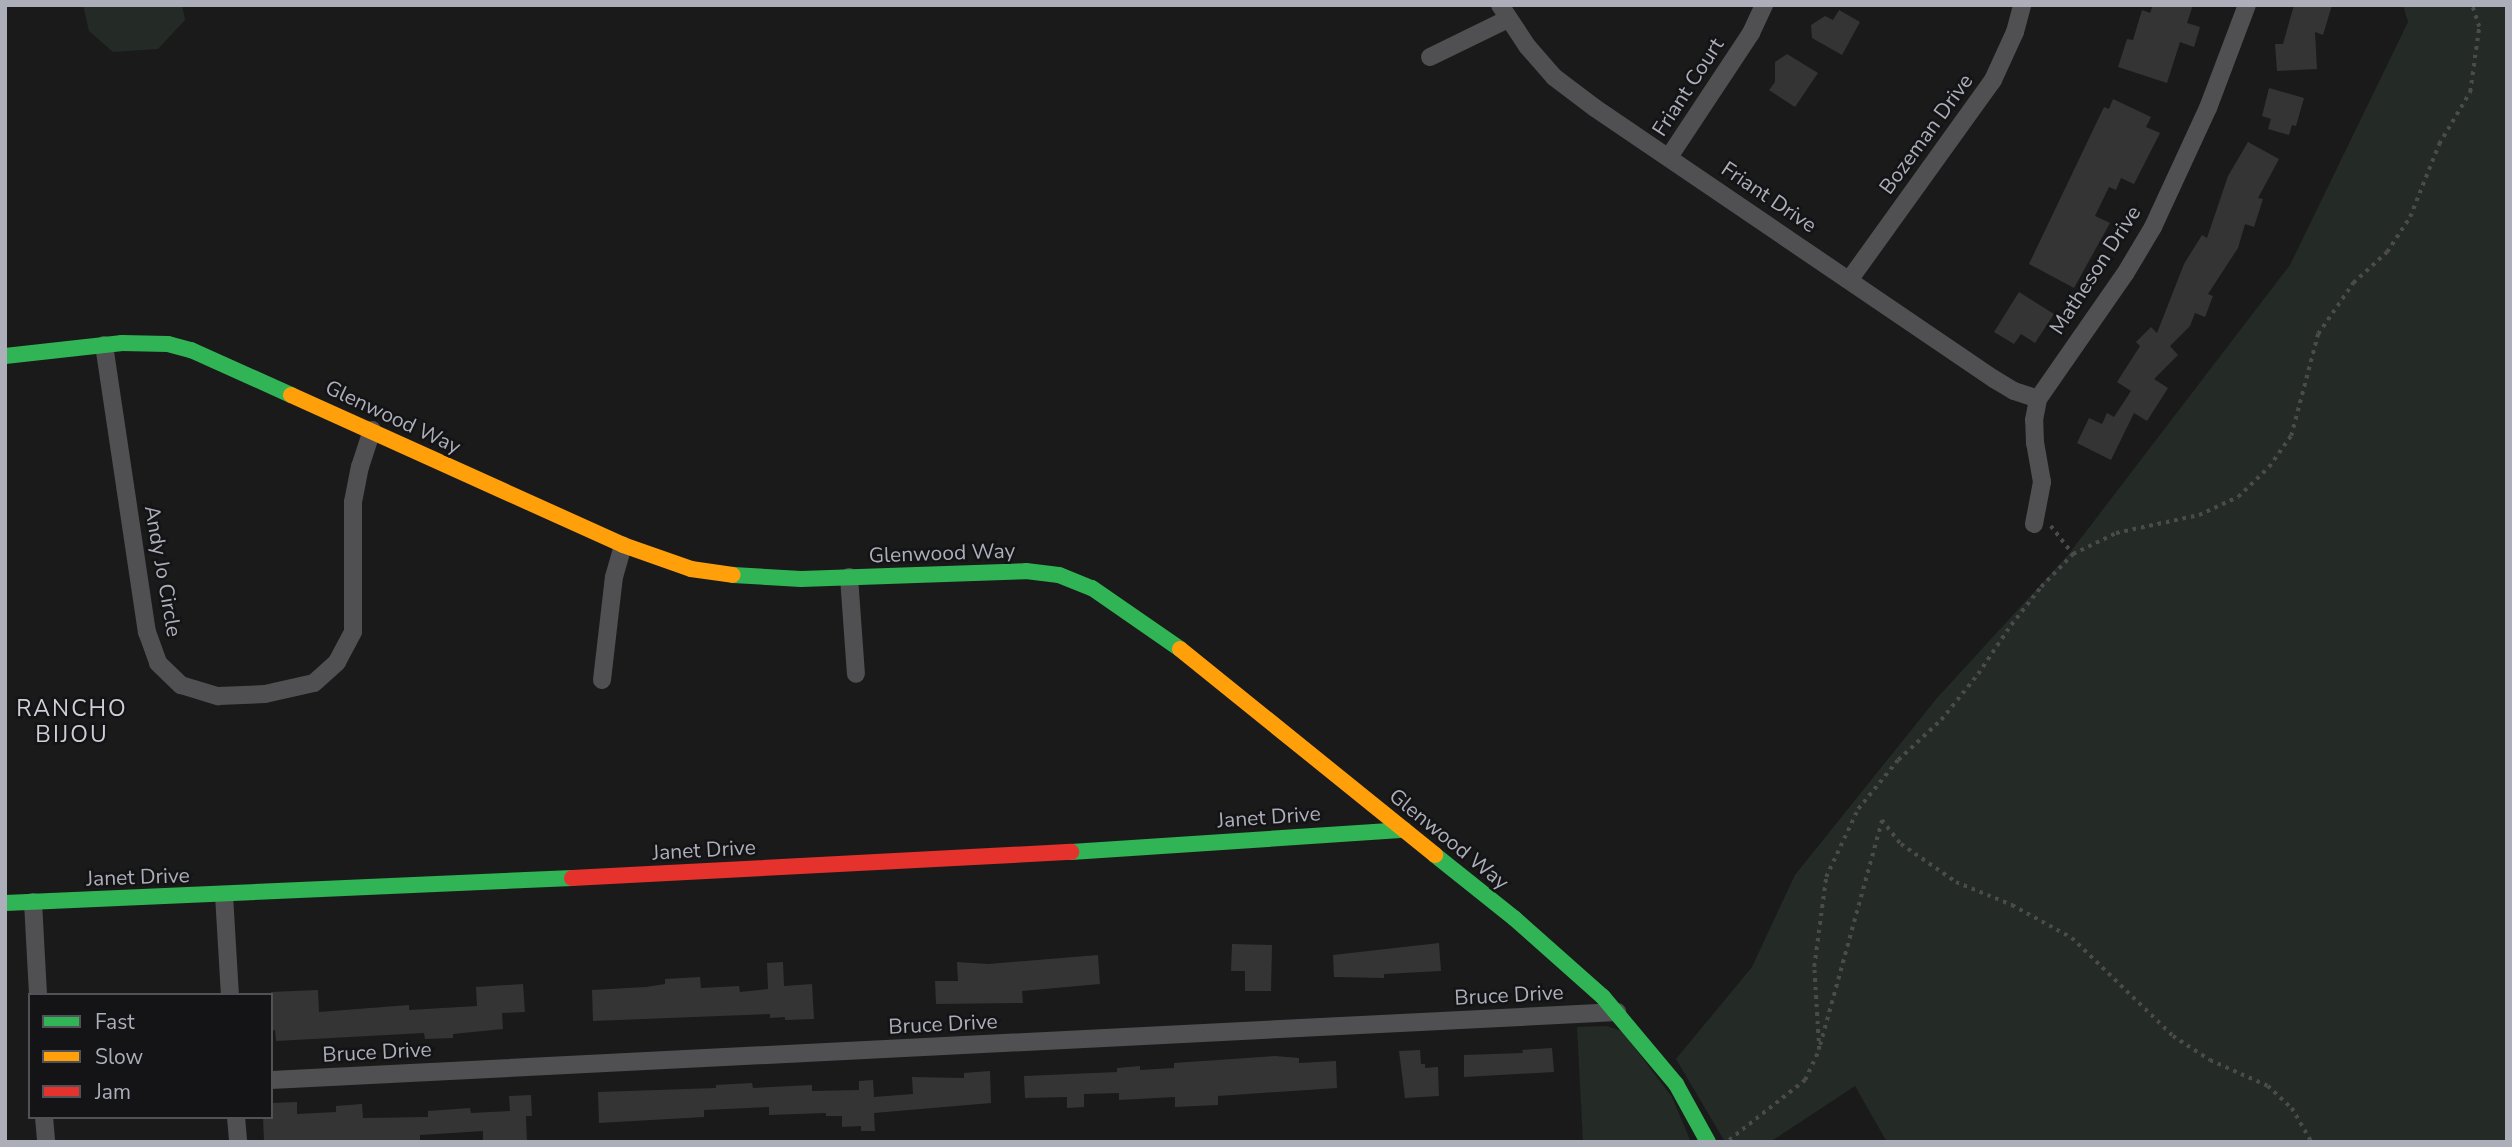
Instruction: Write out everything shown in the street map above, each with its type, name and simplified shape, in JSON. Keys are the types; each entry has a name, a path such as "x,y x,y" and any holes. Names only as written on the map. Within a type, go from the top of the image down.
{"street":[{"name":"Friant Court","path":"1669,157 1751,33 1764,5"},
{"name":"Bozeman Drive","path":"1850,279 1993,80 2015,32 2022,5"},
{"name":"Matheson Drive","path":"2035,518 2042,482 2035,443 2034,420 2038,398 2125,274 2153,227 2208,108 2246,5"},
{"name":"Friant Drive","path":"1504,12 1554,77 1994,379 2014,391 2038,398"},
{"path":"1430,57 1504,12"},
{"name":"Glenwood Way","path":"5,356 147,343 191,350 623,545 659,559 724,575 762,579 1026,571 1059,575 1092,588 1158,632 1514,918 1617,1012 1676,1084 1708,1142"},
{"name":"Andy Jo Circle","path":"104,345 147,632 158,663 181,685 218,696 265,694 314,683 337,662 354,632 353,502 360,467 372,430"},
{"path":"602,680 614,578 623,545"},
{"path":"849,577 856,674"},
{"name":"Janet Drive","path":"5,903 224,895 973,858 1404,830"},
{"path":"224,895 230,993"},
{"path":"33,902 38,993"},
{"name":"Bruce Drive","path":"273,1080 1617,1012"},
{"path":"44,1119 46,1142"},
{"path":"236,1119 238,1142"}],"path":[{"path":"1819,1050 1814,967 1826,877 1858,808 1898,760 1941,720 1978,674 2033,596 2073,554 2116,533 2199,515 2238,497 2269,467 2291,436 2318,334 2353,283 2387,252 2410,217 2439,144 2470,92 2479,27 2472,5"},
{"path":"2035,518 2059,534 2073,554"},
{"path":"1727,1142 1805,1080 1819,1050 1882,820 1901,844 1956,882 2012,905 2073,938 2174,1036 2210,1060 2268,1086 2291,1108 2312,1142"}],"shaded area":[{"path":"83,5 182,5 185,20 158,49 113,52 89,31"},
{"path":"2403,5 2507,5 2507,1142 1887,1142 1855,1086 1770,1142 1725,1142 1676,1059 1752,967 1795,875 1937,698 2068,555 2290,265 2408,22"},
{"path":"1606,1026 1622,1031 1672,1097 1691,1142 1583,1142 1577,1027"}],"building":[{"path":"2153,5 2193,5 2187,23 2200,27 2194,47 2180,42 2167,83 2118,67 2127,39 2133,40 2142,10 2150,13"},
{"path":"2294,5 2332,5 2323,35 2315,32 2317,69 2277,71 2275,44 2283,44"},
{"path":"1839,10 1860,22 1842,55 1812,38 1811,25 1825,16 1833,20"},
{"path":"1787,54 1818,73 1795,107 1769,90 1775,82 1775,62"},
{"path":"2269,88 2304,98 2296,126 2292,125 2289,135 2268,129 2271,119 2262,116"},
{"path":"2113,99 2151,117 2146,127 2160,133 2134,184 2121,178 2116,190 2109,187 2095,216 2110,223 2074,288 2029,264 2104,107 2109,109"},
{"path":"2248,142 2279,159 2258,198 2263,199 2254,227 2245,224 2238,248 2208,294 2213,296 2205,317 2195,313 2190,326 2170,346 2178,355 2154,379 2168,388 2147,421 2134,413 2111,460 2077,443 2089,418 2102,424 2107,413 2114,417 2131,391 2117,382 2140,346 2136,342 2151,327 2157,333 2184,264 2202,235 2207,238 2228,176"},
{"path":"2019,292 2054,314 2035,343 2021,334 2014,344 1994,332"},
{"path":"1439,943 1441,971 1384,974 1384,978 1334,977 1333,955"},
{"path":"1232,944 1272,945 1271,991 1245,991 1245,971 1231,971"},
{"path":"1098,955 1100,984 1022,991 1023,1003 936,1004 935,981 958,981 957,962 988,964"},
{"path":"783,962 784,986 812,984 814,1019 785,1020 785,1017 770,1018 770,1014 593,1021 592,990 646,987 665,984 665,979 700,977 701,988 739,986 740,992 768,989 767,963"},
{"path":"523,984 525,1012 502,1013 503,1029 453,1034 453,1038 425,1039 424,1033 276,1041 273,1030 271,992 318,990 319,1012 409,1005 409,1010 477,1006 476,987"},
{"path":"1552,1048 1554,1072 1464,1077 1464,1055 1523,1053 1522,1050"},
{"path":"1420,1050 1421,1064 1425,1064 1425,1068 1438,1067 1439,1096 1405,1098 1399,1051"},
{"path":"1275,1056 1299,1058 1299,1063 1336,1061 1337,1088 1218,1096 1218,1105 1175,1107 1175,1097 1119,1100 1119,1093 1084,1094 1084,1107 1067,1108 1067,1097 1025,1098 1024,1076 1117,1072 1117,1068 1140,1066 1140,1070 1174,1068 1174,1063"},
{"path":"990,1071 991,1103 874,1113 875,1131 861,1131 861,1126 842,1127 842,1116 826,1116 826,1113 769,1115 769,1107 704,1110 704,1117 599,1123 598,1092 716,1088 716,1085 752,1083 753,1088 812,1085 812,1091 859,1090 859,1081 873,1080 874,1097 913,1094 912,1077 964,1078 964,1073"},
{"path":"531,1095 532,1116 526,1116 527,1142 483,1142 483,1131 420,1135 420,1142 264,1142 263,1119 273,1119 273,1103 297,1102 297,1114 336,1112 336,1106 362,1104 363,1118 428,1117 428,1111 470,1108 471,1113 510,1111 509,1096"}],"traffic: fast":[{"path":"5,356 122,343 168,344 191,350 291,395"},
{"path":"733,575 801,579 1026,571 1059,575 1092,588 1180,649"},
{"path":"1071,852 1404,830"},
{"path":"1435,855 1514,918 1603,997 1676,1084 1708,1142"},
{"path":"5,903 572,878"}],"traffic: slow":[{"path":"291,395 623,545 691,569 733,575"},
{"path":"1180,649 1435,855"}],"traffic: jam":[{"path":"572,878 1071,852"}],"district":[{"name":"RANCHO BIJOU","path":"72,722"}]}
